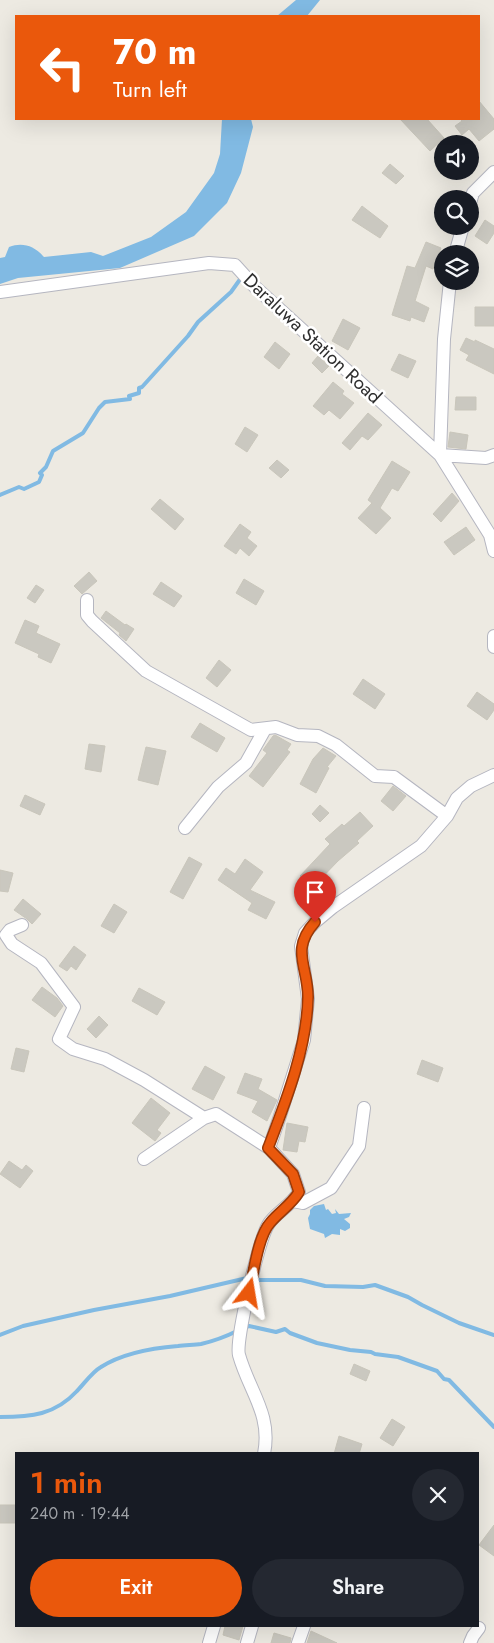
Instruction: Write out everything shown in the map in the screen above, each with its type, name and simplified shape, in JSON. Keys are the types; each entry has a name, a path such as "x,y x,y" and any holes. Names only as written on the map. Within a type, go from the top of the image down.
{"street":[{"path":"476,190 494,172"},
{"name":"Daraluwa Station Road","path":"0,292 209,263 235,265 256,287 440,455 490,535 494,552"},
{"path":"449,290 444,339 440,455 486,458 494,455"},
{"path":"87,600 87,615 146,671 251,730 276,726 297,735 318,736 336,745 374,776 394,777 447,816"},
{"path":"494,636 494,647"},
{"path":"184,828 218,787 246,763 265,729"},
{"path":"268,1148 304,1040 308,999 301,946 305,934 332,907 421,846 447,816 457,798 471,786 494,775"},
{"path":"22,925 10,930 6,935 12,944 41,963 74,1007 59,1039 73,1049 105,1059 144,1080 204,1118"},
{"path":"293,1201 303,1203 331,1188 359,1146 364,1108"},
{"path":"144,1159 204,1118 216,1114 268,1148 293,1174 299,1192 293,1201 268,1224 261,1241 240,1328 238,1354 263,1415 267,1430 264,1452"},
{"path":"209,1643 214,1627"},
{"path":"247,1643 252,1627"},
{"path":"298,1643 304,1627"},
{"path":"470,1643 479,1628"}],"water":[{"path":"296,0 320,0 308,15 278,15"},
{"path":"222,120 251,120 253,127 241,173 227,203 194,236 120,268 18,278 0,284 0,258 5,257 9,247 28,246 44,257 91,252 103,256 151,237 186,212 214,173 220,154"},
{"path":"324,1204 326,1210 328,1209 332,1214 336,1213 335,1209 339,1214 351,1213 349,1217 344,1219 350,1224 350,1228 345,1231 340,1229 340,1235 332,1234 325,1238 324,1234 310,1229 308,1218 310,1210 314,1206"}],"building":[{"path":"480,102 494,119 494,129 479,141 479,135 474,135 469,129 462,135 455,126 461,120 480,120"},
{"path":"401,120 428,120 441,135 434,135 434,147 430,151"},
{"path":"390,164 404,176 396,184 382,173"},
{"path":"362,206 388,226 380,238 352,220"},
{"path":"485,220 494,226 494,233 487,244 475,236 479,235 479,230"},
{"path":"426,242 434,245 434,266 433,269 426,266 415,301 429,308 424,322 411,317 410,321 392,315 407,266 415,268"},
{"path":"475,307 494,307 494,326 475,326"},
{"path":"343,319 360,328 348,350 332,341"},
{"path":"466,338 494,349 494,374 466,360 469,355 460,350"},
{"path":"275,342 290,354 279,369 264,357"},
{"path":"399,354 416,361 408,378 391,370"},
{"path":"318,356 329,366 322,373 312,363"},
{"path":"333,382 344,391 342,394 354,403 340,419 329,410 324,415 313,406"},
{"path":"456,397 476,397 476,410 455,410"},
{"path":"368,413 382,425 368,440 362,436 350,450 342,443"},
{"path":"245,427 258,435 247,452 235,444"},
{"path":"450,432 468,435 466,449 448,447"},
{"path":"277,460 289,470 281,478 269,468"},
{"path":"392,461 410,472 398,491 392,488 380,508 391,518 376,534 358,518 372,503 368,500"},
{"path":"452,493 459,501 441,522 433,514"},
{"path":"160,499 184,519 175,530 151,509"},
{"path":"240,524 251,532 247,538 257,546 249,556 240,548 236,554 224,546"},
{"path":"466,527 475,540 454,555 444,542"},
{"path":"89,572 97,581 82,594 74,586"},
{"path":"244,579 264,591 256,605 236,593"},
{"path":"161,582 182,596 174,607 153,594"},
{"path":"36,585 44,590 35,603 27,598"},
{"path":"106,611 125,625 134,629 126,641 119,635 120,633 101,618"},
{"path":"25,620 39,626 36,633 60,644 51,663 38,657 39,654 15,643"},
{"path":"219,660 231,670 217,687 206,678"},
{"path":"363,679 385,694 375,709 353,694"},
{"path":"477,692 494,704 494,710 487,720 467,706"},
{"path":"200,723 225,738 217,752 191,737"},
{"path":"275,735 291,744 287,750 290,752 263,787 249,776 267,753 263,750"},
{"path":"89,744 105,746 101,772 85,769"},
{"path":"146,747 166,751 158,785 138,780"},
{"path":"323,748 336,756 327,767 329,768 316,793 300,784 313,759"},
{"path":"393,786 406,796 393,811 381,801"},
{"path":"25,795 45,804 40,815 20,806"},
{"path":"320,805 329,813 320,822 312,814"},
{"path":"360,812 373,826 357,841 359,843 338,861 312,888 300,876 330,844 325,839"},
{"path":"189,857 202,864 183,899 170,892"},
{"path":"245,859 263,872 250,890 275,902 266,919 248,910 252,903 218,880 226,868 235,874"},
{"path":"0,870 13,873 8,892 0,891"},
{"path":"23,899 41,914 32,924 14,910"},
{"path":"114,904 127,912 114,933 101,926"},
{"path":"74,946 86,955 76,970 71,966 67,971 59,966"},
{"path":"42,987 57,998 63,1006 55,1017 32,1000"},
{"path":"139,988 165,1002 157,1015 132,1001"},
{"path":"99,1016 108,1025 96,1038 87,1029"},
{"path":"16,1048 29,1051 24,1072 11,1069"},
{"path":"422,1060 443,1068 438,1082 417,1074"},
{"path":"205,1066 225,1077 213,1100 192,1089"},
{"path":"245,1073 262,1079 258,1089 277,1100 267,1121 252,1112 258,1101 237,1093"},
{"path":"151,1098 170,1113 157,1130 161,1133 155,1141 132,1123"},
{"path":"287,1123 308,1127 305,1142 299,1141 297,1152 283,1150"},
{"path":"9,1161 22,1170 26,1165 33,1171 20,1188 0,1174"},
{"path":"354,1364 370,1371 366,1381 350,1374"},
{"path":"392,1419 405,1427 393,1446 380,1438"},
{"path":"339,1436 362,1444 360,1452 335,1452"},
{"path":"0,1505 15,1505 15,1523 0,1523"},
{"path":"494,1525 494,1556 479,1545"},
{"path":"225,1627 243,1627 239,1640 223,1635"},
{"path":"311,1631 337,1643 307,1643"},
{"path":"274,1633 291,1638 290,1643 271,1643"}],"waterway":[{"path":"0,495 19,487 24,489 39,482 42,475 40,473 46,467 53,451 83,433 105,402 130,399 129,396 139,393 139,388 188,336 198,322 231,292 241,278"},
{"path":"0,1335 23,1326 247,1278 260,1280 301,1280 325,1286 363,1287 375,1285 408,1297 459,1323 494,1335"},
{"path":"243,1328 249,1326 276,1332 285,1329 290,1333 317,1343 398,1357 437,1371 444,1379 449,1380 494,1427"},
{"path":"0,1417 32,1415 51,1410 69,1399 98,1369 119,1358 148,1350 201,1344 237,1331"}],"route":[{"path":"249,1293 261,1241 268,1224 293,1201 299,1192 293,1174 268,1148 304,1040 308,993 301,957 301,946 305,934 315,922"}]}
